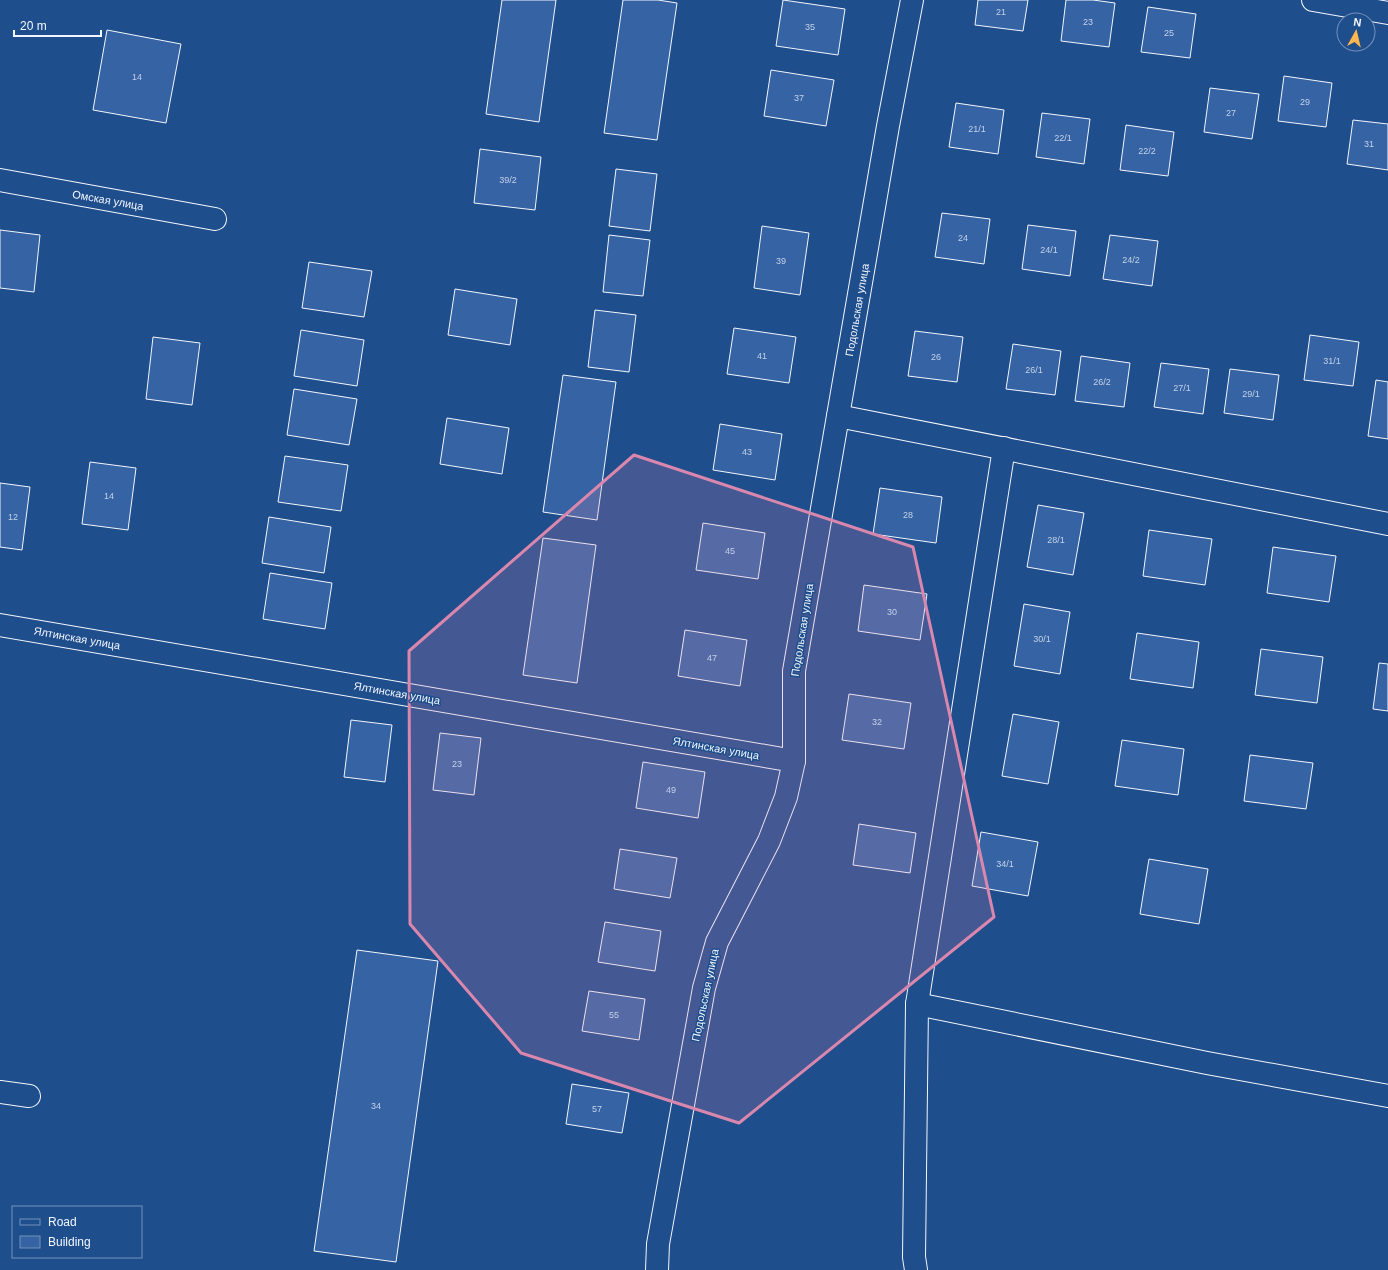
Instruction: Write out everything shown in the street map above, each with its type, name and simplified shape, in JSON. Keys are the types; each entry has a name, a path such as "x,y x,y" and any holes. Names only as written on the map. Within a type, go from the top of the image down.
{"street":[{"name":"Подольская улица","path":"657,1270 658,1244 704,988 717,942 769,841 786,797 794,761 794,671 887,134 912,0"},
{"path":"1313,0 1388,13"},
{"name":"Омская улица","path":"0,180 215,219"},
{"path":"838,416 1388,524"},
{"path":"916,1270 914,1258 917,1004 1004,448"},
{"name":"Ялтинская улица","path":"0,625 794,761"},
{"path":"917,1004 1207,1063 1388,1096"},
{"path":"0,1092 29,1096"}],"highlighted area":[{"path":"634,455 913,547 994,917 739,1123 521,1053 410,924 409,651"}],"building":[{"path":"502,0 556,0 539,122 486,114"},
{"path":"623,0 658,0 677,3 657,140 604,133"},
{"path":"783,0 845,9 838,55 776,46"},
{"path":"978,0 1028,0 1023,31 975,25"},
{"path":"1066,0 1093,0 1115,3 1109,47 1061,41"},
{"path":"1148,7 1196,14 1190,58 1141,52"},
{"path":"107,30 181,44 166,123 93,110"},
{"path":"771,70 834,80 826,126 764,116"},
{"path":"1284,76 1332,83 1326,127 1278,121"},
{"path":"1210,88 1259,94 1252,139 1204,132"},
{"path":"956,103 1004,110 998,154 949,147"},
{"path":"1042,113 1090,119 1084,164 1036,157"},
{"path":"1353,120 1388,124 1388,170 1347,164"},
{"path":"1126,125 1174,132 1168,176 1120,170"},
{"path":"480,149 541,157 535,210 474,203"},
{"path":"616,169 657,174 650,231 609,226"},
{"path":"942,213 990,219 984,264 935,257"},
{"path":"1028,225 1076,231 1070,276 1022,269"},
{"path":"762,226 809,233 800,295 754,288"},
{"path":"0,230 40,235 34,292 0,288"},
{"path":"609,235 650,240 643,296 603,292"},
{"path":"1110,235 1158,241 1152,286 1103,279"},
{"path":"309,262 372,271 364,317 302,308"},
{"path":"455,289 517,299 510,345 448,335"},
{"path":"595,310 636,315 629,372 588,367"},
{"path":"734,328 796,337 789,383 727,374"},
{"path":"301,330 364,340 357,386 294,376"},
{"path":"915,331 963,337 957,382 908,376"},
{"path":"1310,335 1359,342 1353,386 1304,380"},
{"path":"153,337 200,343 192,405 146,399"},
{"path":"1013,344 1061,351 1055,395 1006,389"},
{"path":"1081,356 1130,363 1124,407 1075,401"},
{"path":"1161,363 1209,369 1203,414 1154,407"},
{"path":"1230,369 1279,375 1273,420 1224,413"},
{"path":"563,375 616,382 597,520 543,512"},
{"path":"1376,380 1388,382 1388,439 1368,436"},
{"path":"294,389 357,399 349,445 287,435"},
{"path":"447,418 509,428 502,474 440,464"},
{"path":"720,424 782,434 775,480 713,470"},
{"path":"285,456 348,465 341,511 278,502"},
{"path":"90,462 136,468 128,530 82,524"},
{"path":"0,483 30,487 22,550 0,547"},
{"path":"880,488 942,497 936,543 873,534"},
{"path":"1038,505 1084,513 1073,575 1027,567"},
{"path":"269,517 331,527 324,573 262,563"},
{"path":"703,523 765,533 758,579 696,570"},
{"path":"1149,530 1212,539 1205,585 1143,576"},
{"path":"543,538 596,545 577,683 523,675"},
{"path":"1273,547 1336,556 1329,602 1267,593"},
{"path":"270,573 332,583 325,629 263,619"},
{"path":"864,585 927,594 920,640 858,631"},
{"path":"1024,604 1070,612 1060,674 1014,666"},
{"path":"685,630 747,640 740,686 678,676"},
{"path":"1137,633 1199,642 1193,688 1130,679"},
{"path":"1261,649 1323,657 1317,703 1255,695"},
{"path":"1379,663 1388,664 1388,711 1373,709"},
{"path":"849,694 911,703 904,749 842,740"},
{"path":"1013,714 1059,722 1048,784 1002,776"},
{"path":"351,720 392,725 385,782 344,777"},
{"path":"440,733 481,738 474,795 433,790"},
{"path":"1122,740 1184,749 1178,795 1115,786"},
{"path":"1250,755 1313,763 1306,809 1244,801"},
{"path":"643,762 705,772 698,818 636,808"},
{"path":"859,824 916,833 910,873 853,865"},
{"path":"981,832 1038,842 1028,896 972,886"},
{"path":"620,849 677,858 670,898 614,889"},
{"path":"1149,859 1208,869 1199,924 1140,914"},
{"path":"605,922 661,931 655,971 598,962"},
{"path":"357,950 438,961 396,1262 314,1251"},
{"path":"589,991 645,999 639,1040 582,1031"},
{"path":"572,1084 629,1093 622,1133 566,1124"}]}
